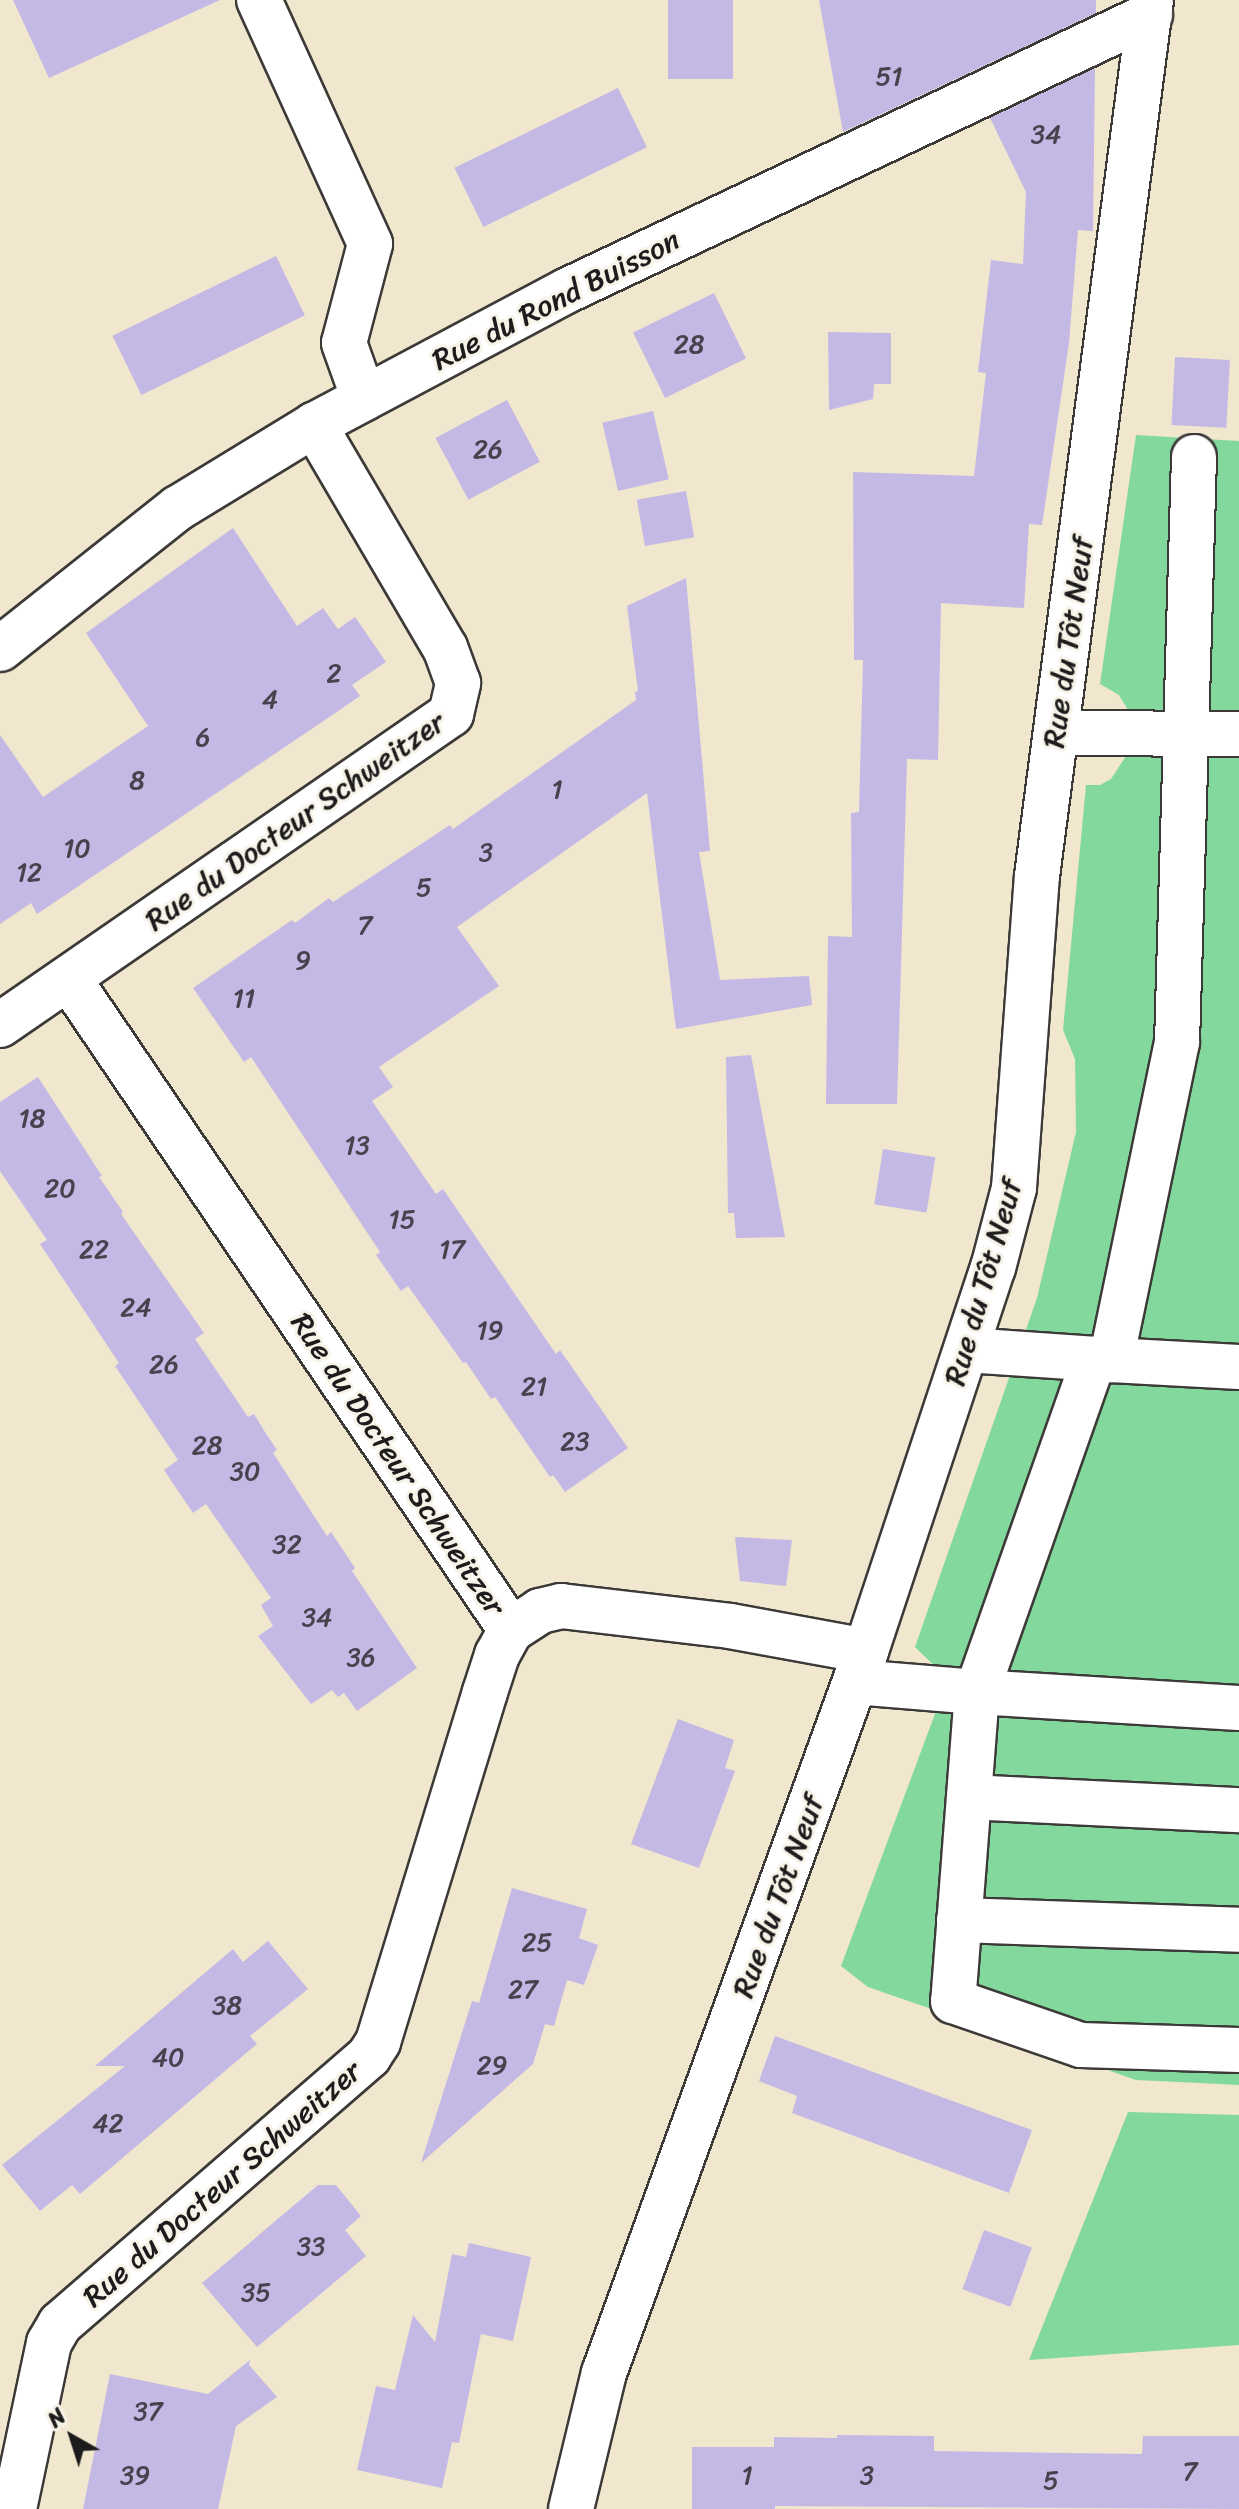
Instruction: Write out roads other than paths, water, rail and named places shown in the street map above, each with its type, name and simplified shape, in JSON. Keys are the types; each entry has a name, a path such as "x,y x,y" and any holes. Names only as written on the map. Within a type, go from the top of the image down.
{"street":[{"path":"259,0 370,244 344,343 364,399"},
{"name":"Rue du Rond Buisson","path":"0,649 178,508 314,425 566,291 1151,7"},
{"name":"Rue du Tôt Neuf","path":"571,2509 604,2373 861,1667 993,1268 1014,1188 1037,876 1151,7"},
{"name":"Rue du Docteur Schweitzer","path":"0,1025 451,714 458,683 445,648 314,425"},
{"path":"1194,457 1177,1042 1103,1359 977,1692 953,2001 1081,2045 1239,2050"},
{"path":"1056,733 1239,734"},
{"name":"Rue du Docteur Schweitzer","path":"69,979 511,1630"},
{"path":"966,1350 1239,1367"},
{"name":"Rue du Docteur Schweitzer","path":"14,2509 49,2343 60,2324 369,2056 378,2042 489,1679 511,1630 540,1611 561,1606 730,1626 861,1667 977,1692 1239,1708"},
{"path":"969,1797 1239,1810"},
{"path":"959,1920 1239,1930"}]}
